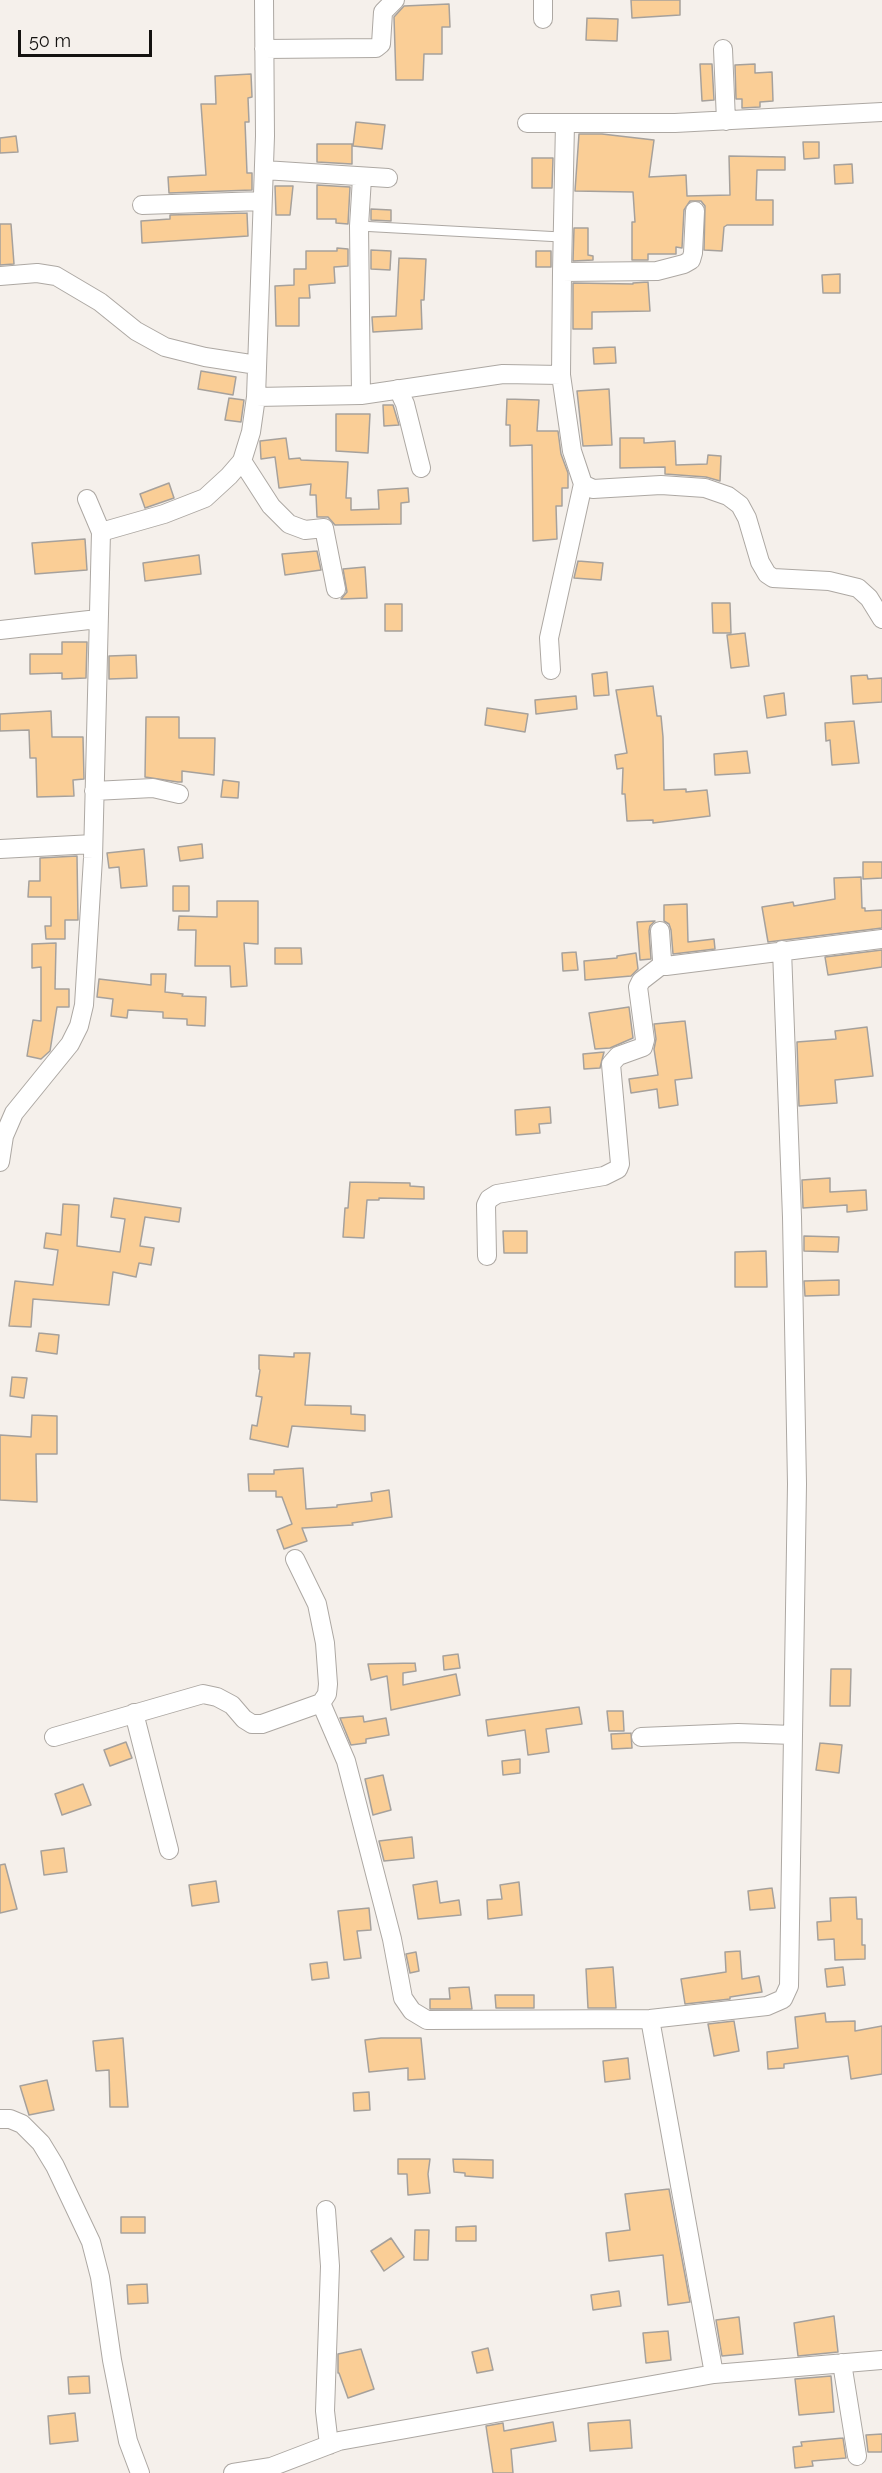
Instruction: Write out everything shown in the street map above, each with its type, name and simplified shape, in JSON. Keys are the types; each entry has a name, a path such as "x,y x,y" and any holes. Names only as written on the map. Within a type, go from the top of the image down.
{"street":[{"path":"101,532 164,514 205,498 242,461 251,432 256,397 266,136 264,0"},
{"path":"264,49 376,48 381,44 382,12 395,0"},
{"path":"543,0 543,19"},
{"path":"723,50 726,121"},
{"path":"527,123 726,121 882,112"},
{"path":"551,670 549,638 583,484 572,451 561,375 561,237 565,123"},
{"path":"264,170 388,178"},
{"path":"361,395 359,226 362,178"},
{"path":"142,205 262,201"},
{"path":"562,272 657,271 684,264 691,260 693,253 695,211"},
{"path":"0,276 37,273 56,276 100,302 136,331 165,347 205,357 256,364"},
{"path":"256,397 361,395 503,374 561,375"},
{"path":"399,389 421,468"},
{"path":"242,461 271,506 289,524 305,530 324,528 336,589"},
{"path":"583,484 593,489 661,485 705,488 728,496 740,505 747,518 760,562 767,574 773,578 830,581 858,588 869,598 882,619"},
{"path":"0,1162 4,1136 14,1113 70,1044 79,1026 84,1005 93,844 101,532 87,499"},
{"path":"0,630 98,619"},
{"path":"94,791 153,788 179,794"},
{"path":"0,849 93,844"},
{"path":"660,930 663,964"},
{"path":"663,964 666,966 882,939"},
{"path":"321,1703 346,1761 392,1939 403,1998 412,2011 427,2020 650,2019 768,2006 783,1999 789,1986 797,1461 792,1217 782,950"},
{"path":"487,1256 486,1205 489,1199 497,1194 604,1176 618,1169 620,1164 611,1064 618,1056 643,1047 645,1040 638,987 640,981 663,964"},
{"path":"54,1737 203,1694 217,1696 232,1705 244,1719 252,1724 262,1724 321,1703 327,1694 328,1684 325,1643 317,1604 295,1559"},
{"path":"134,1713 169,1850"},
{"path":"641,1737 793,1735"},
{"path":"650,2019 714,2374"},
{"path":"0,2119 10,2119 22,2124 41,2143 55,2166 91,2242 100,2277 112,2360 128,2441 140,2473"},
{"path":"326,2210 330,2266 325,2411 329,2445"},
{"path":"233,2473 271,2470 329,2445 714,2374 882,2360"},
{"path":"842,2363 856,2456"}],"lane":[{"path":"359,226 561,237"}],"building":[{"path":"631,0 680,0 680,15 632,18"},
{"path":"449,4 450,27 442,27 442,54 424,54 423,80 396,80 394,17 404,6"},
{"path":"587,18 618,19 617,41 586,40"},
{"path":"700,64 712,64 714,100 702,101"},
{"path":"755,64 755,73 772,72 773,101 760,102 760,107 742,108 742,99 736,99 735,65"},
{"path":"251,74 252,97 248,98 249,122 245,122 247,173 252,173 252,190 169,193 168,177 206,175 201,104 216,104 215,76"},
{"path":"356,122 385,125 382,149 353,146"},
{"path":"579,134 602,134 654,140 649,177 686,175 687,196 730,195 729,156 785,157 785,170 757,170 756,200 773,200 773,225 727,225 724,227 722,251 704,250 705,206 701,201 690,201 684,210 682,248 676,247 676,254 648,254 648,260 632,260 632,222 635,222 633,192 575,191"},
{"path":"16,136 18,152 0,153 0,138"},
{"path":"803,142 819,142 819,158 804,159"},
{"path":"317,144 352,144 352,164 317,162"},
{"path":"532,158 553,158 552,188 532,188"},
{"path":"852,164 853,183 835,184 834,165"},
{"path":"317,185 350,187 348,224 336,223 336,219 317,219"},
{"path":"275,186 293,186 290,215 276,215"},
{"path":"371,209 391,210 391,221 371,220"},
{"path":"247,213 248,236 142,243 141,221 170,219 170,215"},
{"path":"0,224 11,224 14,264 0,265"},
{"path":"574,228 588,228 588,255 593,256 593,260 573,261"},
{"path":"337,248 348,249 348,266 334,267 335,283 309,285 310,298 299,298 299,326 276,326 275,286 294,285 294,269 306,269 306,251 337,251"},
{"path":"371,250 391,251 390,270 371,269"},
{"path":"536,251 551,251 551,267 536,267"},
{"path":"399,258 426,259 424,300 421,300 422,329 373,332 372,317 396,316"},
{"path":"840,274 840,293 823,293 822,275"},
{"path":"648,282 650,311 592,312 592,329 573,329 573,283"},
{"path":"615,347 616,363 594,364 593,348"},
{"path":"201,371 236,377 233,395 198,389"},
{"path":"609,389 612,445 583,446 577,391"},
{"path":"229,398 244,400 241,422 225,420"},
{"path":"507,399 539,400 537,431 558,431 561,454 568,473 568,488 562,488 562,506 556,506 557,539 533,541 532,445 510,446 510,425 506,425"},
{"path":"383,405 393,405 399,425 384,426"},
{"path":"336,414 370,414 368,453 336,451"},
{"path":"286,438 289,459 348,462 346,498 351,498 351,510 379,509 378,490 408,488 409,502 401,503 401,524 335,525 328,517 317,517 316,495 310,495 311,484 279,488 275,457 261,459 260,441"},
{"path":"620,438 644,438 644,443 675,441 676,465 707,464 708,455 721,456 720,481 706,477 665,474 665,467 620,468"},
{"path":"169,483 174,498 145,508 140,494"},
{"path":"85,539 87,570 35,574 32,543"},
{"path":"317,551 321,570 285,575 282,554"},
{"path":"199,555 201,574 145,581 143,563"},
{"path":"578,561 603,563 601,580 574,578"},
{"path":"365,567 367,598 341,599 347,592 343,569"},
{"path":"712,603 730,603 731,633 713,633"},
{"path":"385,604 402,604 402,631 385,631"},
{"path":"745,633 749,666 731,668 727,635"},
{"path":"62,642 87,642 86,678 62,679 62,673 30,674 30,654 62,654"},
{"path":"136,655 137,678 109,679 109,656"},
{"path":"607,672 609,695 594,696 592,674"},
{"path":"867,675 868,679 882,678 882,702 853,704 851,676"},
{"path":"653,686 657,716 661,716 664,790 686,789 686,792 707,790 710,816 653,823 653,820 627,821 625,794 622,794 623,768 617,769 615,755 627,753 616,690"},
{"path":"784,693 786,715 767,718 764,696"},
{"path":"576,696 577,709 536,714 535,700"},
{"path":"487,708 528,714 525,732 485,725"},
{"path":"51,711 52,737 83,737 84,779 73,780 74,796 37,797 36,758 30,758 29,730 0,731 0,714"},
{"path":"146,717 179,717 179,738 215,738 214,775 182,771 182,782 145,777"},
{"path":"854,721 859,763 832,765 830,740 826,741 825,723"},
{"path":"747,751 750,773 715,775 714,754"},
{"path":"223,780 239,782 238,798 221,797"},
{"path":"202,844 203,858 180,861 178,847"},
{"path":"144,849 147,886 121,888 119,867 109,868 107,853"},
{"path":"77,856 78,920 65,920 65,939 46,939 45,926 51,926 51,897 28,897 29,881 40,881 40,858"},
{"path":"863,862 882,862 882,878 863,879"},
{"path":"861,877 862,908 865,908 865,911 882,910 882,928 768,942 762,907 793,902 794,906 835,899 834,878"},
{"path":"173,886 189,886 189,911 173,911"},
{"path":"217,901 258,901 258,944 244,943 247,986 231,987 230,966 195,966 196,930 178,930 179,916 217,917"},
{"path":"687,904 688,942 714,939 715,949 673,954 671,930 669,924 664,921 664,905"},
{"path":"655,921 649,931 651,959 640,960 637,922"},
{"path":"56,943 55,989 69,989 69,1007 57,1007 50,1051 41,1059 27,1056 33,1020 41,1021 41,967 32,968 32,944"},
{"path":"275,948 301,948 302,964 275,964"},
{"path":"882,950 882,967 828,975 825,957"},
{"path":"576,952 578,970 563,971 562,953"},
{"path":"636,953 638,969 631,976 585,980 584,961 617,958 617,956"},
{"path":"151,974 166,974 165,992 183,994 182,996 206,997 205,1026 187,1025 187,1019 163,1018 163,1012 128,1010 127,1018 111,1016 113,999 97,997 99,979 151,985"},
{"path":"629,1007 633,1038 610,1048 595,1049 589,1013"},
{"path":"685,1021 692,1078 675,1080 678,1105 659,1108 657,1089 631,1093 629,1079 658,1075 654,1049 656,1039 654,1024"},
{"path":"867,1027 873,1076 835,1080 837,1103 799,1106 797,1042 836,1039 835,1031"},
{"path":"604,1052 600,1068 584,1069 583,1054"},
{"path":"550,1107 551,1123 539,1124 540,1133 516,1135 515,1110"},
{"path":"830,1178 830,1192 866,1190 867,1210 847,1212 847,1205 803,1208 802,1180"},
{"path":"350,1182 410,1183 410,1186 424,1187 424,1199 367,1200 364,1238 343,1237"},
{"path":"114,1198 181,1208 179,1222 145,1217 140,1246 154,1248 151,1265 139,1263 136,1277 113,1272 109,1305 33,1299 31,1327 9,1326 15,1281 53,1285 58,1250 44,1248 46,1233 61,1235 63,1204 79,1205 77,1246 120,1252 125,1219 111,1217"},
{"path":"503,1231 527,1231 527,1253 504,1253"},
{"path":"804,1236 839,1237 838,1252 804,1251"},
{"path":"766,1251 767,1287 735,1287 735,1252"},
{"path":"839,1280 839,1295 805,1296 804,1281"},
{"path":"39,1333 59,1335 57,1354 36,1351"},
{"path":"294,1353 310,1353 305,1405 351,1406 351,1414 365,1415 365,1431 292,1426 288,1447 250,1439 252,1425 257,1426 262,1397 256,1396 260,1370 259,1355 294,1357"},
{"path":"12,1377 27,1378 24,1398 10,1396"},
{"path":"32,1415 57,1416 57,1454 36,1454 37,1502 0,1500 0,1435 31,1437"},
{"path":"303,1468 306,1509 372,1501 371,1493 389,1490 392,1517 352,1523 353,1525 302,1528 307,1541 284,1549 277,1530 292,1524 282,1497 276,1497 276,1491 249,1491 248,1474 274,1474 274,1470"},
{"path":"458,1654 460,1668 444,1670 443,1656"},
{"path":"415,1663 416,1671 403,1673 403,1685 456,1674 460,1695 391,1710 387,1676 371,1680 368,1664"},
{"path":"831,1669 851,1669 850,1706 830,1706"},
{"path":"579,1707 582,1724 546,1729 549,1752 528,1755 525,1730 488,1736 486,1720"},
{"path":"607,1711 623,1711 624,1731 609,1731"},
{"path":"363,1716 364,1722 386,1718 389,1735 366,1739 366,1743 351,1745 340,1718"},
{"path":"631,1733 632,1748 612,1749 611,1734"},
{"path":"126,1742 132,1758 110,1766 104,1750"},
{"path":"820,1743 842,1745 839,1773 816,1770"},
{"path":"520,1759 520,1773 503,1775 502,1761"},
{"path":"383,1775 391,1810 373,1815 365,1779"},
{"path":"83,1784 91,1805 62,1815 55,1794"},
{"path":"412,1837 414,1858 384,1861 379,1841"},
{"path":"64,1848 67,1872 44,1875 41,1851"},
{"path":"5,1864 17,1909 0,1913 0,1865"},
{"path":"216,1881 219,1902 192,1906 189,1885"},
{"path":"437,1881 440,1903 459,1900 461,1915 418,1919 413,1885"},
{"path":"519,1882 522,1915 488,1919 487,1900 502,1899 500,1885"},
{"path":"772,1888 775,1908 750,1910 748,1891"},
{"path":"856,1897 857,1919 862,1919 862,1945 865,1945 865,1959 835,1960 834,1939 818,1940 817,1922 831,1921 830,1898"},
{"path":"369,1908 371,1930 357,1931 361,1958 344,1960 338,1911"},
{"path":"740,1951 742,1979 759,1976 762,1992 730,1997 730,1999 685,2004 681,1979 726,1972 725,1952"},
{"path":"416,1952 419,1971 410,1973 406,1954"},
{"path":"327,1962 329,1978 312,1980 310,1964"},
{"path":"613,1967 616,2008 588,2008 586,1969"},
{"path":"843,1967 845,1985 827,1987 825,1969"},
{"path":"469,1987 472,2009 430,2009 430,1999 450,1999 449,1988"},
{"path":"495,1995 534,1995 534,2008 496,2008"},
{"path":"825,2013 826,2022 855,2021 855,2031 882,2026 882,2074 851,2079 848,2056 784,2064 784,2068 768,2069 767,2052 798,2048 795,2017"},
{"path":"734,2021 739,2051 714,2056 708,2024"},
{"path":"123,2038 128,2107 110,2107 109,2070 96,2071 93,2041"},
{"path":"421,2038 425,2079 408,2080 408,2068 369,2072 365,2040"},
{"path":"628,2058 630,2079 605,2082 603,2061"},
{"path":"47,2080 54,2110 29,2115 20,2086"},
{"path":"369,2092 370,2110 354,2111 353,2093"},
{"path":"398,2159 430,2159 428,2174 430,2193 408,2195 407,2174 398,2174"},
{"path":"453,2159 493,2160 493,2178 465,2176 465,2173 454,2172"},
{"path":"669,2189 690,2302 668,2305 663,2255 609,2261 606,2233 630,2230 625,2194"},
{"path":"121,2217 145,2217 145,2233 121,2233"},
{"path":"476,2226 476,2241 456,2241 456,2227"},
{"path":"415,2230 429,2230 428,2260 414,2260"},
{"path":"391,2238 404,2257 384,2271 371,2251"},
{"path":"147,2284 148,2303 128,2304 127,2285"},
{"path":"619,2291 621,2306 593,2310 591,2295"},
{"path":"834,2316 838,2352 798,2356 794,2323"},
{"path":"739,2317 743,2354 722,2356 716,2320"},
{"path":"668,2331 671,2360 646,2363 643,2333"},
{"path":"488,2348 493,2370 477,2373 472,2352"},
{"path":"361,2349 374,2389 348,2398 338,2373 338,2354"},
{"path":"89,2376 90,2393 69,2394 68,2377"},
{"path":"831,2376 834,2412 799,2415 795,2379"},
{"path":"75,2413 78,2441 50,2444 48,2416"},
{"path":"630,2420 632,2448 590,2451 588,2423"},
{"path":"553,2422 556,2441 511,2449 513,2473 493,2473 486,2426 503,2423 504,2431"},
{"path":"882,2434 882,2452 868,2452 866,2435"},
{"path":"843,2438 846,2458 812,2461 813,2466 795,2468 793,2447 802,2446 801,2442"}]}
